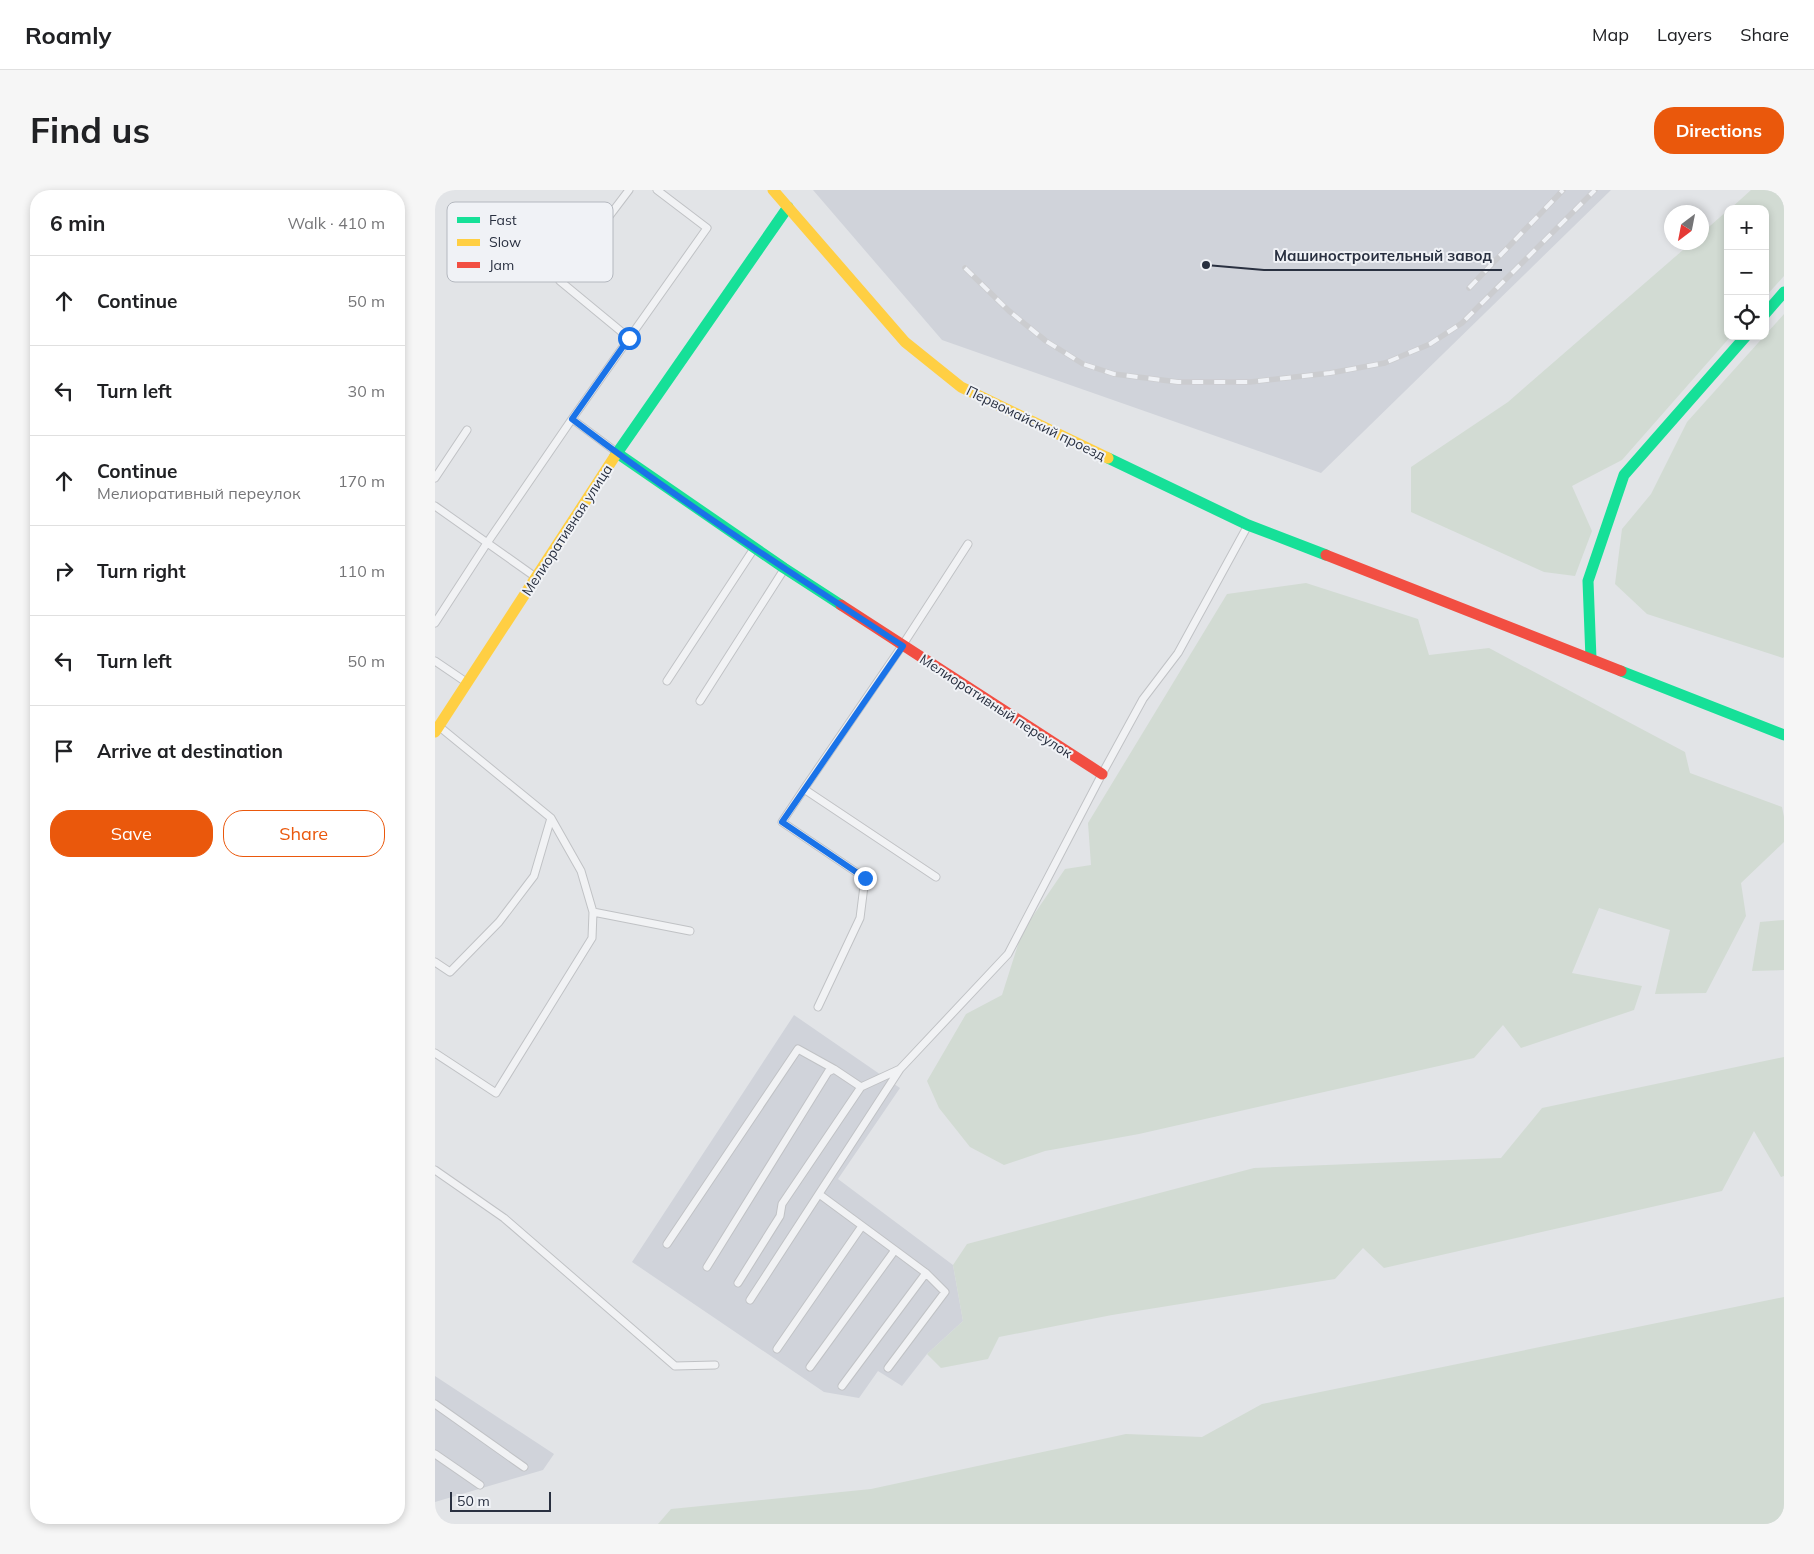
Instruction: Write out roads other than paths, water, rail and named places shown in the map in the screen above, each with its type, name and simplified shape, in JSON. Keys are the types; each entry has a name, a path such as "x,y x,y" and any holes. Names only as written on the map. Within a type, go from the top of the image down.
{"main road":[{"name":"Первомайский проезд","path":"773,190 905,342 961,387 1248,525 1784,735"},
{"name":"Мелиоративная улица","path":"437,729 617,453 788,207"},
{"path":"1769,309 1784,292"},
{"path":"1591,659 1588,581 1624,475 1742,340"},
{"name":"Мелиоративный переулок","path":"617,453 784,568 1102,774"}],"lane":[{"path":"613,211 629,190"},
{"path":"435,623 572,419 707,228 657,190"},
{"path":"561,282 629,338"},
{"path":"572,419 617,453"},
{"path":"435,478 467,430"},
{"path":"435,506 536,577"},
{"path":"750,1300 899,1070 1009,954 1143,699 1178,653 1248,525"},
{"path":"818,1007 860,918 865,878 782,822 903,646 968,544"},
{"path":"667,681 754,548"},
{"path":"700,701 784,568"},
{"path":"435,661 467,683"},
{"path":"435,1052 496,1093 591,938 593,912 581,871 551,818 437,729"},
{"path":"804,789 936,877"},
{"path":"435,962 450,972 499,922 534,876 551,818"},
{"path":"593,912 691,932"},
{"path":"667,1244 798,1050 834,1069 861,1087"},
{"path":"707,1267 828,1072 834,1069"},
{"path":"738,1283 780,1216 782,1204 861,1087 899,1070"},
{"path":"435,1170 504,1218 675,1366 715,1365"},
{"path":"819,1194 926,1273 945,1292 888,1368"},
{"path":"777,1349 862,1226"},
{"path":"810,1367 895,1250"},
{"path":"842,1386 926,1273"},
{"path":"435,1404 524,1467"},
{"path":"435,1454 480,1485"}],"railway":[{"path":"1469,288 1563,190"},
{"path":"965,268 1009,311 1046,341 1083,364 1114,374 1178,382 1250,382 1330,373 1385,363 1430,344 1462,323 1595,190"}],"place":[{"name":"Машиностроительный завод","path":"1206,265"}]}
